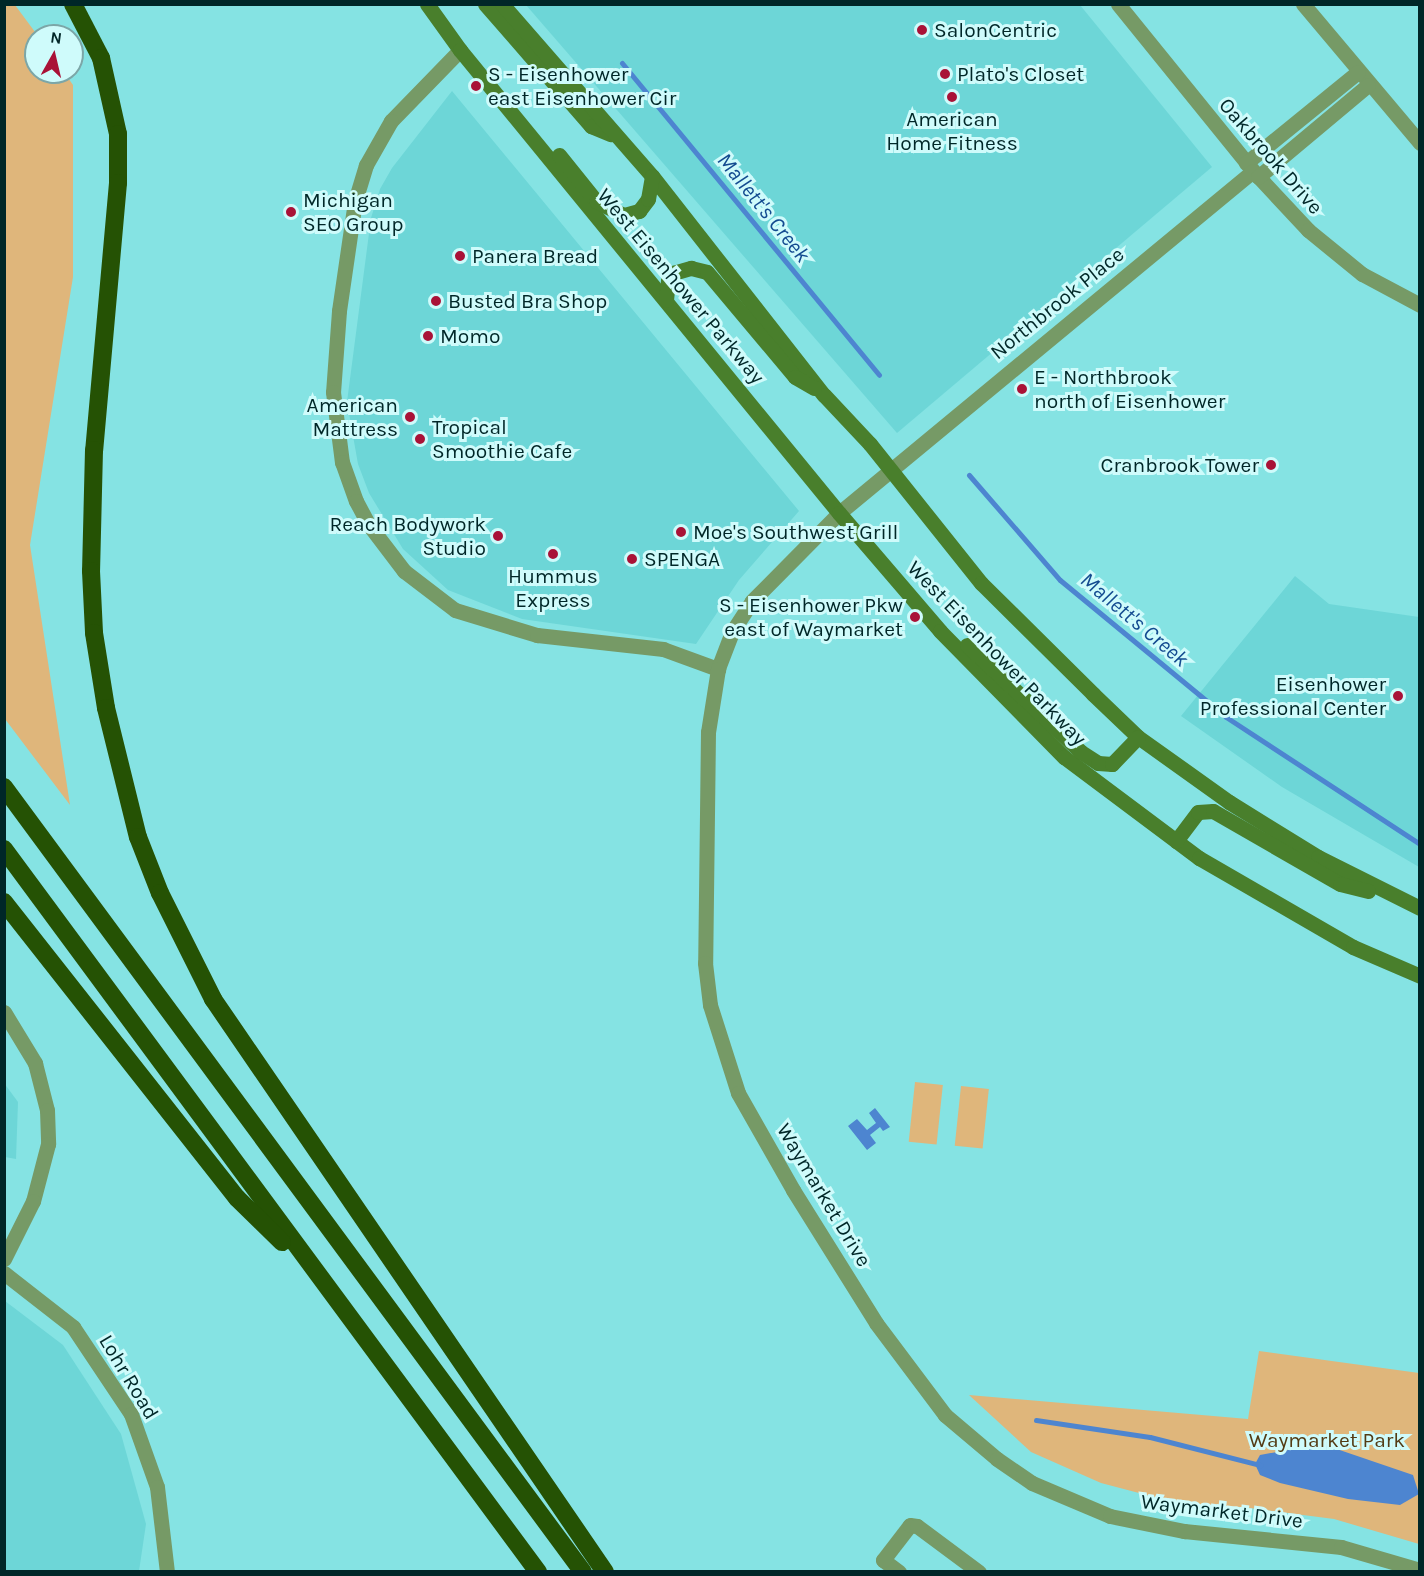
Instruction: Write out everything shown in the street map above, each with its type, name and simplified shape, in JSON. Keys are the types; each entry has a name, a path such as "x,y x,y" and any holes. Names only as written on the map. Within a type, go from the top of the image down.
{"highway":[{"path":"73,4 101,58 118,134 117,195 94,450 91,571 94,633 106,708 138,837 160,893 213,999 605,1572"},
{"path":"4,787 583,1572"},
{"path":"4,849 538,1572"},
{"path":"4,903 237,1198 319,1278"}],"main road":[{"name":"West Eisenhower Parkway","path":"426,4 460,50 839,513 940,631 1064,757 1176,841 1286,910 1419,976"},
{"path":"484,4 591,126 613,135"},
{"name":"West Eisenhower Parkway","path":"502,4 543,48 613,135 652,176 824,395 890,470 981,583 1138,737 1229,802 1389,896 1419,908"},
{"path":"491,87 510,95 596,201 610,210 624,215 639,211 648,199 652,176"},
{"path":"666,300 668,280 673,273 692,268 707,272 795,377 824,395"},
{"path":"940,631 970,647 1081,752 1098,763 1112,764 1138,737"},
{"path":"1176,841 1192,817 1202,810 1212,811 1340,884 1389,896"}],"street":[{"name":"Oakbrook Drive","path":"1118,4 1252,170 1333,252 1362,274 1419,305"},
{"path":"1303,4 1368,85 1419,143"},
{"path":"460,50 391,121 366,165 355,201 339,311 333,392 342,462 356,501 369,525 404,571 455,610 537,635 663,649 718,669"},
{"name":"Northbrook Place","path":"839,513 1252,170 1358,72"},
{"name":"Northbrook Place","path":"1252,170 1368,85"},
{"name":"Waymarket Drive","path":"839,513 752,601 732,632 718,669 708,732 705,963 718,1039 738,1093 793,1190 906,1366 945,1415 997,1459 1032,1483 1076,1505 1146,1526 1341,1547 1419,1570"},
{"path":"4,1012 35,1063 47,1110 48,1144 33,1201 4,1259"},
{"name":"Lohr Road","path":"4,1273 73,1328 131,1414 157,1487 167,1572"},
{"path":"899,1572 883,1560 910,1525 917,1526 979,1572"}],"shaded area":[{"path":"526,5 1080,5 1212,167 897,433"},
{"path":"452,91 799,511 739,580 696,644 522,619 448,590 403,549 369,493 358,464 347,402 371,218 380,189 392,168"},
{"path":"1295,576 1329,604 1419,617 1419,867 1282,787 1181,716"},
{"path":"4,1083 18,1102 16,1159 5,1157"},
{"path":"875,1108 890,1127 883,1131 880,1127 870,1135 876,1143 867,1150 848,1126 857,1119 867,1130 876,1123 869,1113"},
{"path":"5,1301 63,1345 121,1434 146,1524 139,1571 5,1571"},
{"path":"1322,1444 1413,1475 1419,1494 1400,1505 1348,1499 1280,1483 1260,1475 1255,1464 1260,1455"}],"green space":[{"path":"4,5 15,5 29,24 24,24 24,84 73,85 73,277 30,545 70,805 5,719"},
{"path":"915,1082 943,1085 937,1145 909,1142"},
{"path":"961,1086 989,1089 983,1149 955,1146"},
{"name":"Waymarket Park","path":"1259,1351 1419,1373 1419,1544 1334,1519 1241,1507 1192,1507 1101,1483 1031,1452 969,1395 1248,1419"}],"waterway":[{"name":"Mallett's Creek","path":"622,63 879,375"},
{"name":"Mallett's Creek","path":"969,475 1060,580 1226,717 1420,844"},
{"path":"1036,1420 1150,1437 1260,1465"}],"place":[{"name":"SalonCentric","path":"922,30"},
{"name":"Plato's Closet","path":"945,74"},
{"name":"S - Eisenhower east Eisenhower Cir","path":"476,86"},
{"name":"American Home Fitness","path":"952,97"},
{"name":"Michigan SEO Group","path":"291,212"},
{"name":"Panera Bread","path":"460,256"},
{"name":"Busted Bra Shop","path":"436,301"},
{"name":"Momo","path":"428,336"},
{"name":"E - Northbrook north of Eisenhower","path":"1022,389"},
{"name":"American Mattress","path":"410,417"},
{"name":"Tropical Smoothie Cafe","path":"420,439"},
{"name":"Cranbrook Tower","path":"1271,465"},
{"name":"Moe's Southwest Grill","path":"681,532"},
{"name":"Reach Bodywork Studio","path":"498,536"},
{"name":"Hummus Express","path":"553,554"},
{"name":"SPENGA","path":"632,559"},
{"name":"S - Eisenhower Pkw east of Waymarket","path":"915,617"},
{"name":"Eisenhower Professional Center","path":"1398,696"}]}
